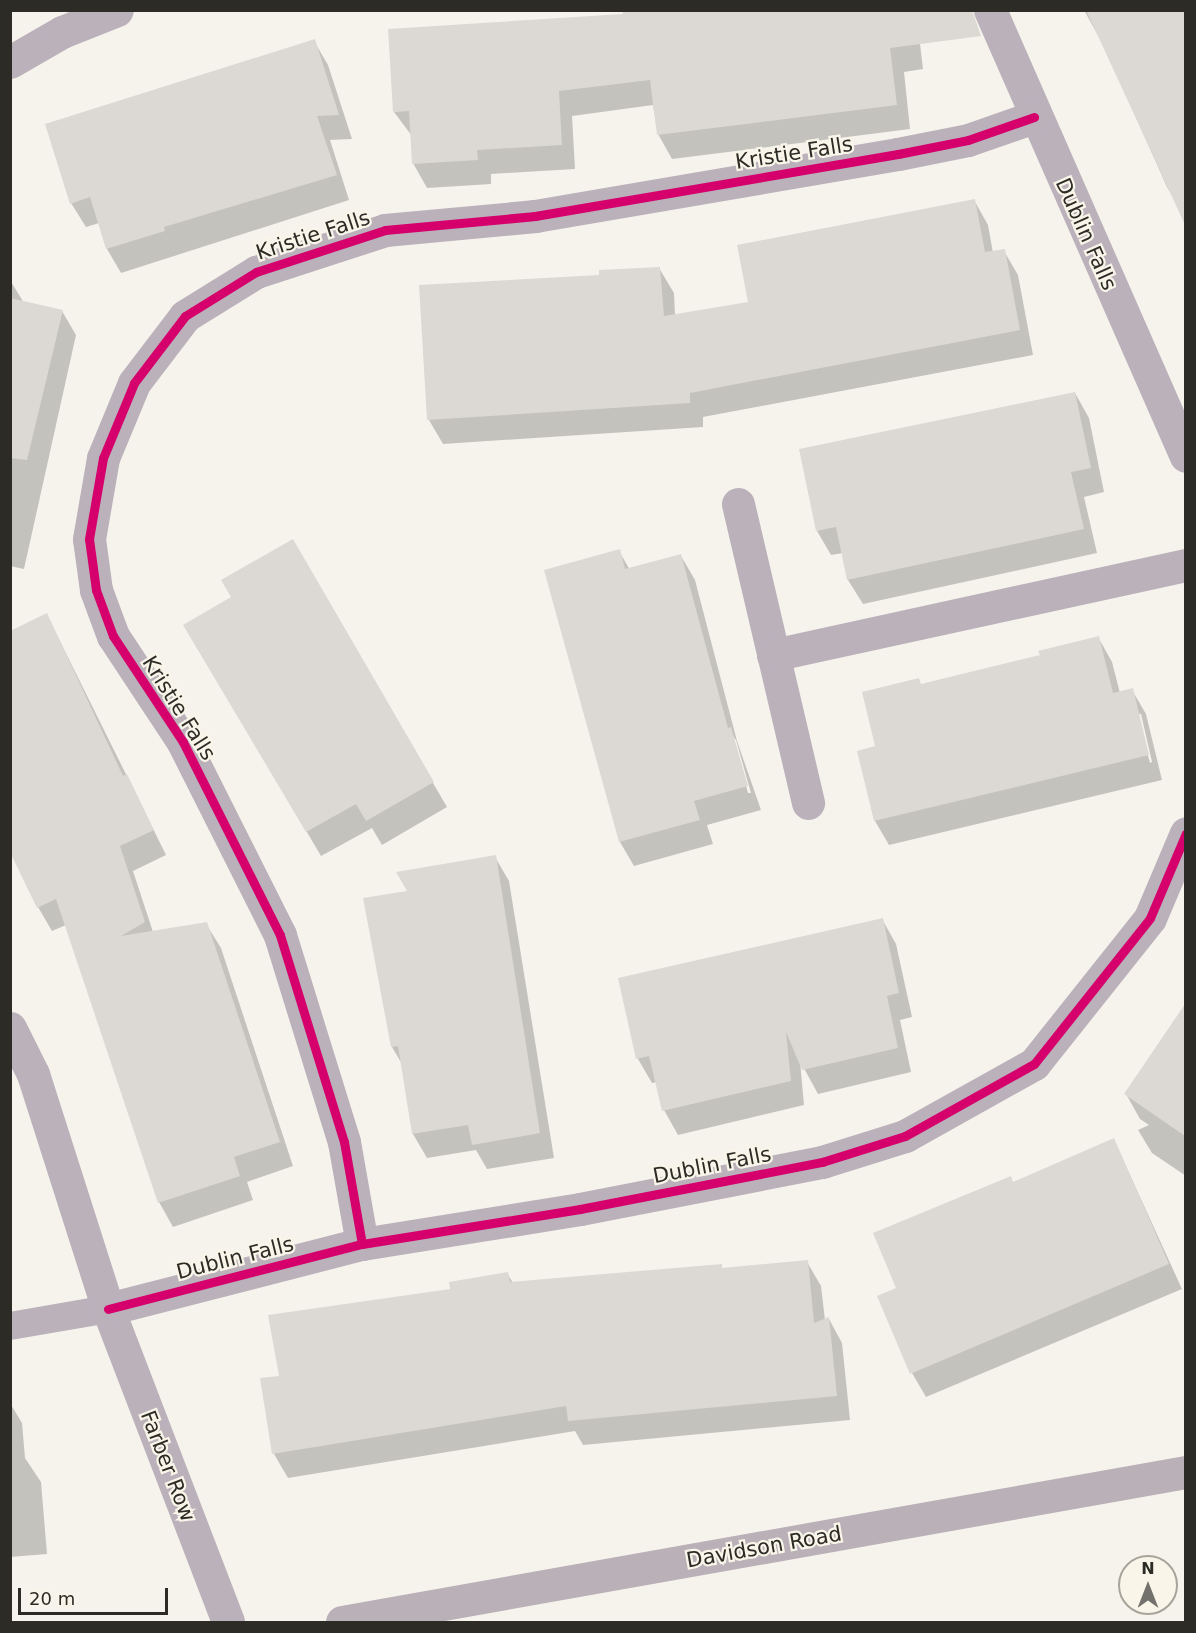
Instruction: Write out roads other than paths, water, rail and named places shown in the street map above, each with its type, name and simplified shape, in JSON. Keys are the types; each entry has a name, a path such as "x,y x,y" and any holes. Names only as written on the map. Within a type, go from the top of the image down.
{"main road":[{"name":"Davidson Road","path":"342,1623 1185,1472"}],"street":[{"path":"10,62 62,32 117,10"},
{"name":"Dublin Falls","path":"990,10 1034,117 1185,456"},
{"name":"Kristie Falls","path":"362,1244 344,1142 280,935 183,742 113,636 96,590 89,539 103,458 134,383 185,316 256,272 385,230 535,216 898,154 968,140 1034,117"},
{"path":"738,504 808,803"},
{"path":"773,655 1185,565"},
{"name":"Dublin Falls","path":"108,1309 362,1244 580,1209 822,1162 905,1136 1034,1064 1150,918 1185,833"},
{"name":"Farber Row","path":"10,1028 33,1074 108,1309 228,1623"}],"lane":[{"path":"10,1326 108,1309"}]}
